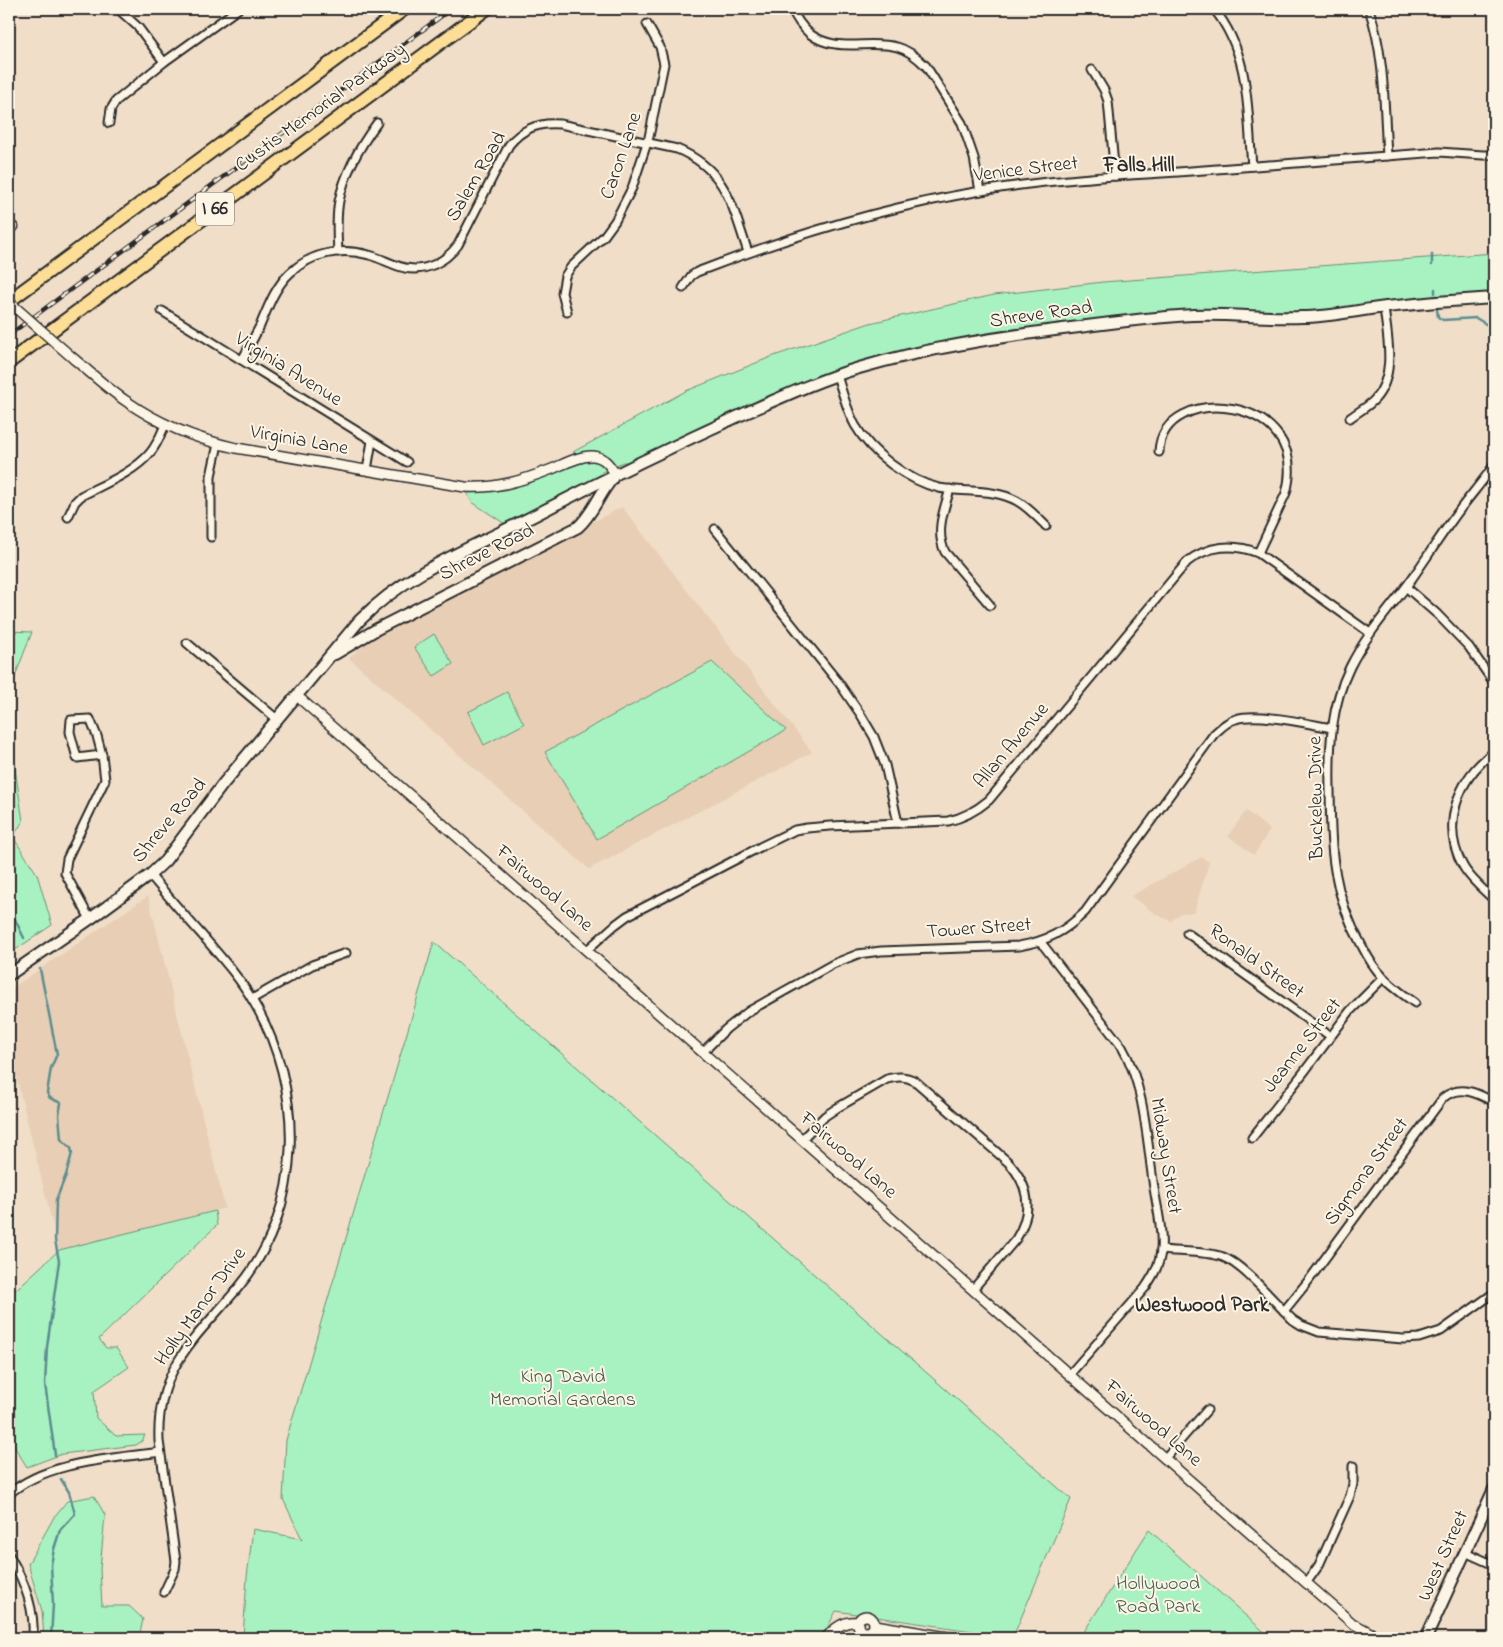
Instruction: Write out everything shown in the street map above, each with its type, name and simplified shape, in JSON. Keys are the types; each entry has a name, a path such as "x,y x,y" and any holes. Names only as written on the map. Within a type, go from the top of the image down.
{"highway":[{"name":"Custis Memorial Parkway","path":"9,301 404,9"},
{"name":"Custis Memorial Parkway","path":"9,362 486,9"}],"main road":[{"name":"Shreve Road","path":"9,975 150,875 174,849 223,784 366,614 411,578 584,490 722,424 800,390 860,368 909,356 1023,334 1142,319 1193,315 1232,314 1300,318 1384,307 1494,298"},
{"name":"Shreve Road","path":"329,658 377,629 578,526 585,520 604,489 616,475"},
{"path":"584,490 592,496 594,502 592,508"},
{"name":"West Street","path":"1426,1638 1494,1489"}],"street":[{"path":"118,9 138,27 164,62"},
{"path":"109,123 111,109 116,101 164,62 238,9"},
{"path":"792,9 806,30 823,41 844,45 888,45 904,50 919,59 926,66 962,123 974,158 980,191"},
{"path":"1214,9 1224,21 1232,36 1243,70 1252,166"},
{"path":"1369,9 1380,61 1387,156"},
{"name":"Caron Lane","path":"567,312 562,293 566,276 571,268 604,236 615,221 632,188 649,137 664,64 660,47 647,24"},
{"path":"1092,70 1108,101 1115,176"},
{"path":"338,252 337,215 343,187 362,144 377,124"},
{"name":"Salem Road","path":"242,360 274,295 290,273 312,258 338,252 352,252 369,255 404,268 413,269 428,267 446,258 458,245 509,145 522,132 542,124 560,124 678,149 691,155 711,170 728,194 748,252"},
{"name":"Venice Street","path":"683,288 686,282 697,272 748,252 859,217 980,191 1115,176 1439,152 1494,155"},
{"name":"Virginia Lane","path":"9,301 74,359 124,400 165,425 218,444 465,487 478,488 507,484 591,456 602,458 616,475"},
{"path":"1350,418 1375,400 1386,384 1389,361 1384,307"},
{"name":"Virginia Avenue","path":"162,311 406,462"},
{"path":"837,376 855,425 868,443 901,472 924,484 950,489 992,493 1007,497 1026,507 1046,526"},
{"path":"1159,452 1161,439 1171,423 1178,418 1204,408 1237,409 1260,418 1271,427 1285,446 1289,459 1289,483 1258,553"},
{"path":"68,517 75,502 81,496 133,468 143,460 152,451 165,425"},
{"path":"367,470 372,441"},
{"path":"211,537 211,476 218,444"},
{"name":"Buckelew Drive","path":"1415,1003 1384,978 1365,953 1352,930 1344,910 1333,864 1330,827 1329,749 1332,728 1335,710 1344,682 1359,649 1406,587 1453,519 1493,470"},
{"path":"950,489 940,526 942,544 945,552 990,605"},
{"path":"715,529 839,683 862,716 874,737 883,759 898,823"},
{"name":"Allan Avenue","path":"587,950 615,924 627,916 787,834 807,828 955,819 974,811 985,803 1187,562 1204,552 1228,546 1247,548 1258,553 1370,633"},
{"path":"1406,587 1437,614 1469,647 1494,683"},
{"path":"187,643 278,720"},
{"name":"Fairwood Lane","path":"298,696 1352,1623 1380,1638"},
{"name":"Tower Street","path":"704,1052 726,1029 749,1011 833,964 858,954 881,951 1019,946 1040,941 1065,929 1085,912 1221,727 1236,719 1260,717 1332,728"},
{"path":"90,919 65,873 67,859 105,780 102,755 90,720 71,720 70,732 77,758 102,755"},
{"path":"1494,752 1482,761 1465,783 1455,806 1452,830 1456,852 1464,868 1494,900"},
{"name":"Holly Manor Drive","path":"150,875 236,975 252,999 271,1037 285,1082 290,1130 290,1153 285,1185 276,1220 256,1263 239,1288 187,1347 169,1377 160,1407 158,1425 160,1452 176,1561 172,1576 164,1592"},
{"name":"Ronald Street","path":"1188,933 1330,1036"},
{"name":"Midway Street","path":"1040,941 1122,1047 1130,1061 1136,1076 1141,1102 1162,1240 1162,1250 1154,1274 1145,1288 1070,1374"},
{"path":"252,999 306,968 346,953"},
{"name":"Jeanne Street","path":"1252,1138 1350,1011 1384,978"},
{"path":"802,1139 825,1116 837,1108 887,1079 904,1076 915,1081 1001,1156 1014,1168 1024,1186 1026,1195 1025,1219 1016,1239 973,1289"},
{"name":"Sigmona Street","path":"1284,1311 1313,1275 1442,1098 1454,1091 1462,1090 1475,1093 1494,1102"},
{"path":"1162,1250 1226,1258 1242,1269 1284,1311 1301,1325 1319,1332 1403,1339 1419,1338 1441,1331 1494,1293"},
{"path":"1166,1458 1207,1410"},
{"path":"9,1494 28,1481 53,1470 72,1465 160,1452"},
{"path":"1307,1582 1319,1565 1350,1496 1353,1484 1353,1466"},
{"path":"1466,1552 1494,1564"},
{"path":"9,1555 20,1576 29,1601 33,1618 33,1638"},
{"path":"826,1638 837,1627 845,1623 858,1622 861,1617 868,1616 873,1618 874,1625 953,1638"}],"shaded area":[{"path":"622,507 812,752 589,869 349,658 370,640 391,626"},
{"path":"1246,811 1270,830 1254,855 1228,836"},
{"path":"1202,857 1209,862 1194,912 1181,913 1171,921 1156,914 1131,896"},
{"path":"148,896 225,1208 59,1250 9,1052 9,990"}],"green space":[{"path":"1494,253 1494,293 1385,302 1338,310 1300,313 1180,312 1121,317 1039,326 965,339 840,369 762,398 630,462 623,462 602,472 600,477 505,524 472,502 467,493 504,490 585,462 573,452 686,391 771,357 870,323 994,295 1103,282"},
{"path":"9,631 32,632 9,692"},
{"path":"434,634 453,664 434,676 414,647"},
{"path":"712,662 786,730 597,839 545,752"},
{"path":"507,692 524,724 484,745 468,712"},
{"path":"9,729 23,821 13,837 37,874 52,925 9,954"},
{"name":"King David Memorial Gardens","path":"434,942 1071,1499 1013,1637 836,1611 822,1638 243,1638 247,1577 253,1529 302,1539 283,1499 286,1440"},
{"path":"215,1211 217,1225 99,1339 106,1348 116,1348 129,1367 94,1391 96,1418 116,1436 145,1435 142,1441 136,1445 62,1454 27,1467 14,1446 14,1416 9,1420 9,1296 59,1250"},
{"path":"94,1496 105,1515 100,1569 102,1606 129,1606 143,1619 139,1638 44,1638 42,1611 28,1564 54,1517 67,1501"},
{"name":"Hollywood Road Park","path":"1149,1530 1271,1638 1080,1638"}],"waterway":[{"path":"1432,254 1432,265"},
{"path":"1437,309 1438,317 1443,320 1476,318 1494,329"},
{"path":"9,907 24,938"},
{"path":"40,969 57,1054 51,1068 47,1093 50,1098 61,1103 59,1115 61,1139 71,1148 72,1153 56,1200 55,1240 59,1261 47,1347 45,1384 55,1455"},
{"path":"51,1638 53,1604 51,1565 54,1549 60,1530 75,1514 69,1492 61,1479"}],"railway":[{"path":"9,335 451,9"}],"district":[{"name":"Falls Hill","path":"1139,166"},
{"name":"Westwood Park","path":"1202,1306"}]}
